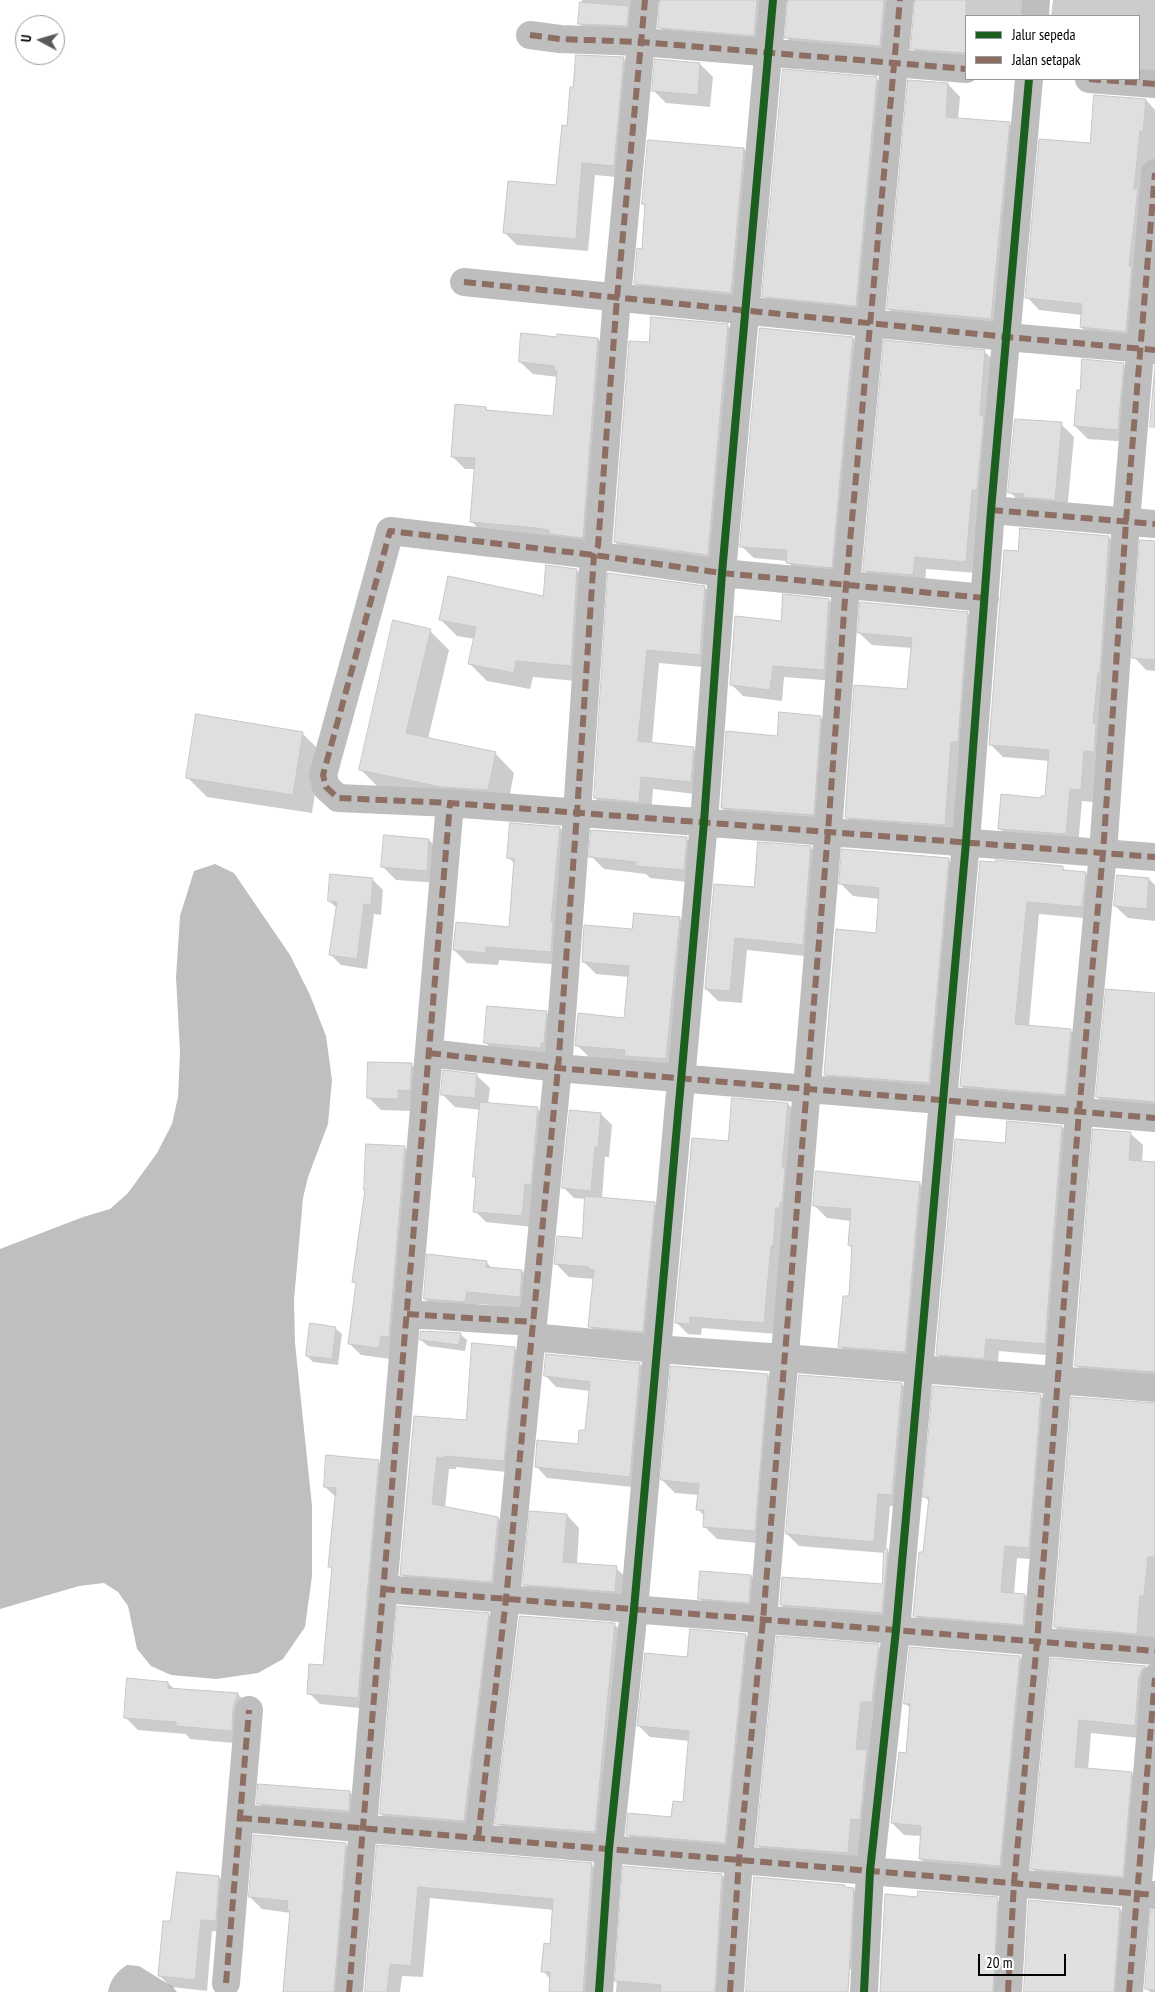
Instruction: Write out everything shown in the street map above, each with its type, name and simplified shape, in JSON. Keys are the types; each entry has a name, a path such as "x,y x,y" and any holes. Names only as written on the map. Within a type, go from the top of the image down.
{"street":[{"path":"478,1838 506,1599 558,1068 578,813 594,555 598,546 616,298 645,0"},
{"path":"600,1992 609,1849 634,1609 704,822 722,572 772,0"},
{"path":"730,1992 739,1860 763,1620 828,832 846,585 900,0"},
{"path":"1035,15 1036,0"},
{"path":"530,36 641,42 965,69"},
{"path":"864,1992 870,1871 896,1630 966,842 991,510 1028,80"},
{"path":"1102,80 1155,84"},
{"path":"1008,1992 1014,1883 1037,1642 1079,1112 1103,853 1126,522 1147,350 1155,173"},
{"path":"464,282 869,324 1147,350"},
{"path":"991,510 1155,524"},
{"path":"985,598 722,572 390,531 324,775 326,787 338,798 450,803 1155,857"},
{"path":"349,1992 450,803"},
{"path":"429,1053 558,1068 1155,1118"},
{"path":"407,1314 533,1330 656,1349 1155,1388"},
{"path":"383,1589 1155,1651"},
{"path":"1129,1992 1146,1895 1155,1678"},
{"path":"226,1983 249,1710"},
{"path":"240,1818 1146,1895"}],"shaded area":[{"path":"215,864 234,873 290,955 310,995 326,1036 332,1080 328,1124 308,1177 303,1198 294,1300 295,1343 312,1506 312,1576 305,1627 283,1659 258,1673 216,1679 171,1675 151,1666 137,1649 128,1606 118,1592 104,1583 79,1586 0,1609 0,1249 83,1217 110,1209 128,1193 157,1153 172,1124 178,1097 180,1052 176,977 180,916 194,871"},
{"path":"127,1965 139,1966 173,1987 177,1992 108,1992 114,1976"}],"building":[{"path":"660,0 757,0 754,36 658,28"},
{"path":"788,0 884,0 880,46 785,38"},
{"path":"915,0 966,0 965,53 911,49"},
{"path":"580,2 629,6 627,26 578,24"},
{"path":"576,55 624,57 614,166 582,163 576,239 503,233 508,181 556,185 562,125 567,126 570,87 573,87"},
{"path":"655,59 700,63 698,95 652,91"},
{"path":"783,69 877,77 856,306 762,297"},
{"path":"908,80 948,83 946,117 1010,122 991,319 887,309"},
{"path":"1094,95 1146,99 1143,132 1140,131 1134,189 1138,189 1129,266 1132,266 1126,332 1080,327 1082,304 1025,298 1039,139 1090,143"},
{"path":"648,140 744,148 731,293 634,284 637,248 642,249 645,204 642,204"},
{"path":"651,317 728,324 708,555 614,542 629,341 649,342"},
{"path":"760,328 853,337 832,568 786,563 787,550 740,547"},
{"path":"521,333 557,337 557,334 598,338 583,538 549,534 549,530 536,528 470,522 475,458 451,457 455,404 486,407 486,410 553,416 557,371 554,371 555,366 519,362"},
{"path":"884,340 985,350 980,416 984,416 977,490 972,490 966,562 915,557 913,575 863,571"},
{"path":"1082,359 1124,363 1118,430 1074,426 1077,390 1080,390"},
{"path":"1155,365 1155,427 1150,427"},
{"path":"1015,419 1062,422 1055,500 1023,497 1024,494 1008,493"},
{"path":"1020,528 1109,536 1100,673 1098,673 1093,723 1096,723 1094,752 1084,751 1081,790 1070,789 1066,834 998,829 1001,794 1041,798 1041,796 1045,796 1049,750 989,745 1004,550 1018,551"},
{"path":"1140,540 1155,541 1155,660 1132,658"},
{"path":"546,565 577,569 571,666 516,661 514,673 468,664 476,627 439,620 448,576 543,596"},
{"path":"608,573 705,586 700,655 647,650 638,741 694,747 691,782 641,777 639,802 594,798"},
{"path":"783,594 829,599 824,670 773,666 770,690 730,685 735,616 781,621"},
{"path":"860,602 968,612 958,742 951,742 945,825 845,818 854,685 907,689 912,638 858,633"},
{"path":"393,620 431,629 406,733 496,752 488,790 441,787 359,770"},
{"path":"779,712 821,716 814,815 721,808 726,731 777,736"},
{"path":"196,714 303,732 293,795 186,778"},
{"path":"510,823 560,827 551,922 553,922 551,952 486,947 486,953 453,950 456,922 509,927 514,859 507,858"},
{"path":"591,830 687,837 684,870 636,866 636,862 589,857"},
{"path":"384,835 429,839 427,871 381,867"},
{"path":"758,842 811,846 803,945 735,938 730,991 705,989 714,884 754,887"},
{"path":"842,849 949,858 929,1083 824,1075 836,929 876,933 879,888 839,884"},
{"path":"996,860 1063,866 1063,870 1086,872 1082,907 1027,902 1015,1024 1071,1029 1065,1095 960,1086 980,861 996,862"},
{"path":"330,874 373,878 371,905 364,904 357,959 329,955 337,902 328,901"},
{"path":"1117,875 1149,878 1147,909 1114,906"},
{"path":"634,913 680,917 666,1059 624,1056 625,1050 575,1046 578,1013 624,1018 629,966 582,962 584,925 632,929"},
{"path":"1106,989 1155,993 1155,1102 1096,1097"},
{"path":"487,1006 547,1011 544,1043 541,1043 541,1048 484,1043"},
{"path":"368,1062 412,1063 410,1091 398,1090 398,1099 367,1098"},
{"path":"443,1070 477,1074 475,1098 441,1095"},
{"path":"732,1098 788,1103 782,1167 785,1169 782,1203 780,1203 780,1208 776,1208 764,1323 690,1317 690,1324 675,1323 692,1138 728,1141"},
{"path":"480,1102 538,1107 531,1185 525,1184 522,1216 473,1212 476,1177 473,1177"},
{"path":"570,1110 601,1113 598,1147 595,1147 591,1191 562,1188"},
{"path":"1007,1121 1062,1126 1045,1344 986,1339 984,1359 936,1355 955,1139 1005,1143"},
{"path":"1093,1129 1131,1132 1129,1160 1155,1162 1155,1372 1075,1366"},
{"path":"366,1144 405,1146 389,1337 381,1336 379,1348 348,1344 356,1283 352,1282 365,1190"},
{"path":"816,1171 920,1182 905,1352 838,1347 843,1296 849,1296 852,1246 848,1245 851,1209 813,1206"},
{"path":"585,1196 655,1202 643,1332 588,1327 594,1270 588,1269 589,1267 554,1264 557,1236 582,1238"},
{"path":"427,1254 487,1261 486,1267 522,1270 520,1297 467,1292 465,1302 424,1299"},
{"path":"310,1323 336,1327 332,1359 306,1356"},
{"path":"421,1331 461,1333 459,1345 420,1340"},
{"path":"472,1343 515,1347 504,1461 437,1457 432,1504 498,1517 492,1582 400,1575 414,1416 466,1420"},
{"path":"546,1354 640,1363 630,1477 535,1467 537,1440 578,1444 579,1430 585,1430 590,1382 544,1376"},
{"path":"671,1366 768,1374 755,1531 703,1527 704,1510 696,1510 699,1484 661,1480"},
{"path":"799,1375 902,1383 892,1495 878,1494 874,1542 786,1534"},
{"path":"933,1386 1041,1394 1029,1548 1005,1546 1001,1592 1025,1594 1023,1625 913,1616 919,1552 923,1552 929,1498 923,1497"},
{"path":"1072,1397 1155,1403 1155,1557 1148,1557 1144,1596 1140,1596 1137,1634 1054,1627"},
{"path":"326,1455 379,1460 358,1698 307,1694 309,1664 323,1665 332,1567 328,1567 336,1488 324,1487"},
{"path":"530,1511 567,1514 563,1562 617,1566 615,1592 523,1585"},
{"path":"884,1549 888,1549 882,1613 780,1605 782,1577 882,1584"},
{"path":"700,1571 751,1575 749,1603 698,1599"},
{"path":"397,1606 489,1613 464,1821 380,1814"},
{"path":"520,1616 615,1623 595,1832 495,1824"},
{"path":"690,1629 746,1634 725,1843 626,1835 628,1813 671,1817 673,1801 683,1802 689,1731 637,1726 645,1653 687,1657"},
{"path":"777,1636 879,1644 872,1702 861,1702 856,1749 867,1750 860,1820 851,1819 848,1853 756,1846"},
{"path":"910,1647 1020,1656 1000,1866 919,1859 921,1826 891,1823 899,1752 906,1753 910,1704 904,1704"},
{"path":"1051,1658 1146,1666 1139,1677 1135,1726 1079,1720 1075,1767 1132,1772 1123,1877 1031,1869"},
{"path":"127,1678 168,1682 168,1688 238,1693 233,1709 232,1731 176,1726 176,1722 124,1718"},
{"path":"258,1784 350,1791 349,1811 257,1804"},
{"path":"254,1835 346,1843 334,1992 283,1992 290,1911 287,1911 288,1901 249,1897"},
{"path":"377,1845 592,1863 583,1992 549,1992 550,1972 541,1972 544,1943 550,1944 553,1899 418,1887 411,1966 390,1964 387,1992 365,1992"},
{"path":"623,1866 722,1874 715,1992 660,1992 661,1985 615,1981"},
{"path":"177,1872 219,1876 216,1921 201,1920 195,1980 158,1976 163,1921 170,1921"},
{"path":"754,1877 845,1885 845,1887 854,1888 848,1992 746,1992"},
{"path":"918,1891 998,1897 993,1992 880,1992 885,1894 917,1897"},
{"path":"1029,1900 1120,1908 1114,1992 1024,1992"},
{"path":"1151,1910 1155,1910 1155,1990 1145,1989"}],"marked path":[{"path":"478,1838 506,1599 558,1068 594,555 598,546 617,298 645,0"},
{"path":"730,1992 739,1860 763,1620 828,832 846,585 900,0"},
{"path":"530,35 560,39 641,42 965,69"},
{"path":"1102,80 1155,84"},
{"path":"1008,1992 1014,1883 1037,1642 1079,1112 1103,853 1126,522 1155,173"},
{"path":"464,282 1007,337 1155,350"},
{"path":"991,510 1155,524"},
{"path":"985,598 722,573 594,555 390,531 323,775 326,787 338,798 450,803 1155,857"},
{"path":"349,1992 450,803"},
{"path":"429,1053 558,1068 1155,1118"},
{"path":"407,1314 533,1322"},
{"path":"383,1589 1155,1651"},
{"path":"1129,1992 1155,1678"},
{"path":"226,1983 249,1710"},
{"path":"240,1818 1155,1895"}],"cycle path":[{"path":"599,1992 609,1849 634,1609 704,822 722,573 773,0"},
{"path":"864,1992 870,1871 896,1630 966,842 991,510 1029,80"}]}
